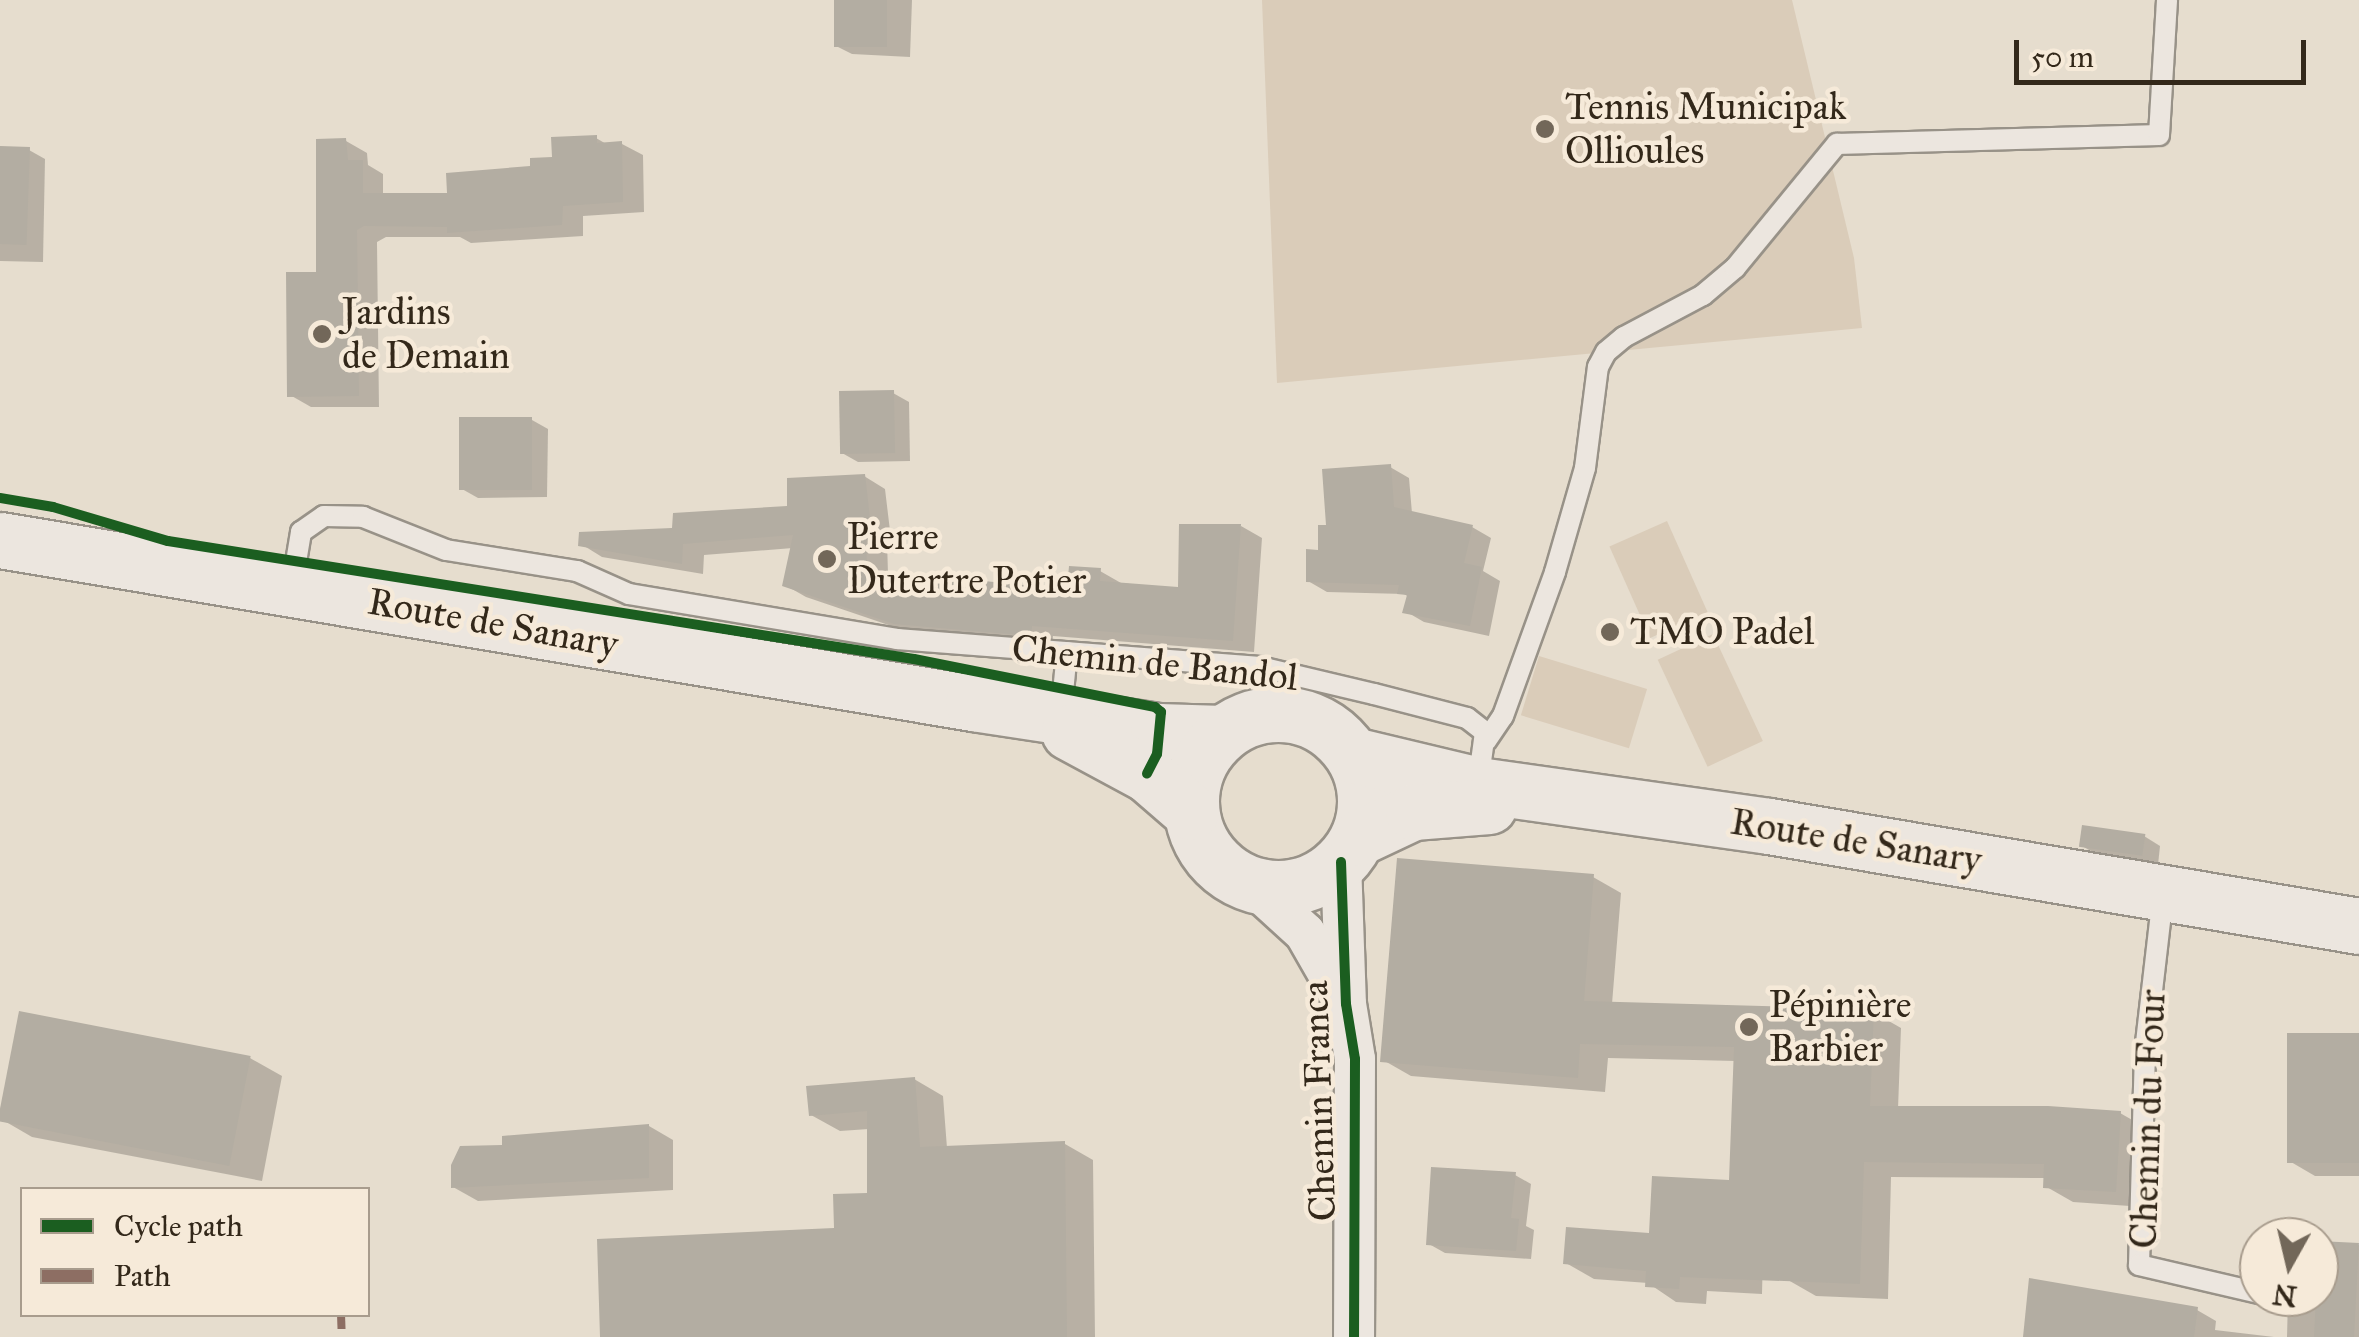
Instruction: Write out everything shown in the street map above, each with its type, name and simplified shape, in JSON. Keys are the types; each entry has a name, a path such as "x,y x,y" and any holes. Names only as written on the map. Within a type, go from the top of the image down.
{"main road":[{"name":"Route de Sanary","path":"0,540 1158,731 1223,733 1248,718 1278,713 1308,718 1334,732 1354,755 1482,763 1770,826 2359,926"},
{"name":"Route de Sanary","path":"987,705 1114,752 1191,812 1200,840 1217,863 1249,882 1269,888 1298,886 1323,876 1350,850 1413,812 1476,804 2359,945"},
{"path":"1191,812 1192,783 1203,756 1223,733"},
{"path":"1350,850 1366,812 1364,783 1354,755"}],"street":[{"name":"Chemin Franca","path":"1350,850 1346,1004 1355,1059 1354,1337"},
{"name":"Chemin Franca","path":"1249,882 1305,933 1346,1004"}],"lane":[{"path":"1482,763 1555,572 1585,468 1598,367 1606,352 1702,295 1735,268 1837,144 2159,136 2167,0"},
{"name":"Chemin de Bandol","path":"292,588 301,532 324,516 363,516 446,550 577,571 629,594 897,639 1260,667 1467,718 1485,732 1482,763"},
{"path":"1061,713 1067,652"},
{"name":"Chemin du Four","path":"2161,913 2144,1052 2139,1265 2239,1288"}],"shaded area":[{"name":"Tennis Municipak Ollioules","path":"1262,0 1792,0 1854,258 1862,328 1277,383"},
{"path":"1667,521 1708,612 1650,638 1609,547"},
{"path":"1713,634 1763,741 1708,767 1658,660"},
{"path":"1539,656 1647,689 1629,748 1521,715"}],"building":[{"path":"834,0 887,0 887,47 834,47"},
{"path":"597,135 597,143 622,141 623,202 563,206 562,225 447,233 447,227 364,226 357,230 359,396 287,397 286,272 316,272 316,139 346,138 348,160 363,160 363,193 447,193 446,173 530,166 530,158 552,157 551,137"},
{"path":"0,146 30,147 27,245 0,244"},
{"path":"894,390 895,453 840,454 839,391"},
{"path":"459,417 532,417 532,490 459,490"},
{"path":"1391,464 1394,507 1473,525 1464,563 1482,567 1470,626 1402,613 1407,595 1397,594 1399,585 1306,582 1306,549 1318,550 1318,525 1326,525 1322,469"},
{"path":"865,474 871,528 866,529 867,570 1067,589 1069,566 1101,568 1100,581 1178,587 1179,524 1241,524 1233,641 1032,626 1031,636 894,624 782,586 793,535 683,544 682,564 578,546 579,532 672,528 673,513 787,506 787,478"},
{"path":"2082,825 2145,834 2142,856 2079,847"},
{"path":"1397,858 1594,874 1584,1001 1874,1009 1870,1106 2048,1106 2121,1111 2116,1192 2043,1188 2044,1164 1864,1162 1860,1284 1680,1277 1679,1289 1645,1287 1646,1271 1563,1264 1566,1227 1649,1233 1652,1176 1729,1180 1734,1047 1580,1044 1578,1078 1380,1062"},
{"path":"19,1011 251,1056 229,1166 0,1121"},
{"path":"2287,1033 2359,1033 2359,1163 2287,1163"},
{"path":"915,1077 920,1147 1065,1141 1067,1337 600,1337 597,1239 834,1228 833,1194 867,1193 867,1111 809,1116 806,1086"},
{"path":"649,1124 649,1178 451,1188 451,1165 460,1146 502,1145 502,1136"},
{"path":"1431,1167 1516,1172 1511,1218 1519,1219 1516,1251 1426,1245"},
{"path":"2339,1242 2359,1243 2354,1337 2314,1337 2315,1317 2339,1317"},
{"path":"2029,1278 2198,1307 2194,1337 2023,1337"}],"marked path":[{"path":"341,1317 342,1337"}],"cycle path":[{"path":"0,498 53,507 168,541 914,659 1155,707 1161,712 1157,754 1147,774"},
{"path":"1341,862 1346,1004 1355,1059 1354,1337"}],"place":[{"name":"Tennis Municipak Ollioules","path":"1545,129"},
{"name":"Jardins de Demain","path":"322,334"},
{"name":"Pierre Dutertre Potier","path":"827,559"},
{"name":"TMO Padel","path":"1610,632"},
{"name":"Pépinière Barbier","path":"1749,1027"}]}
